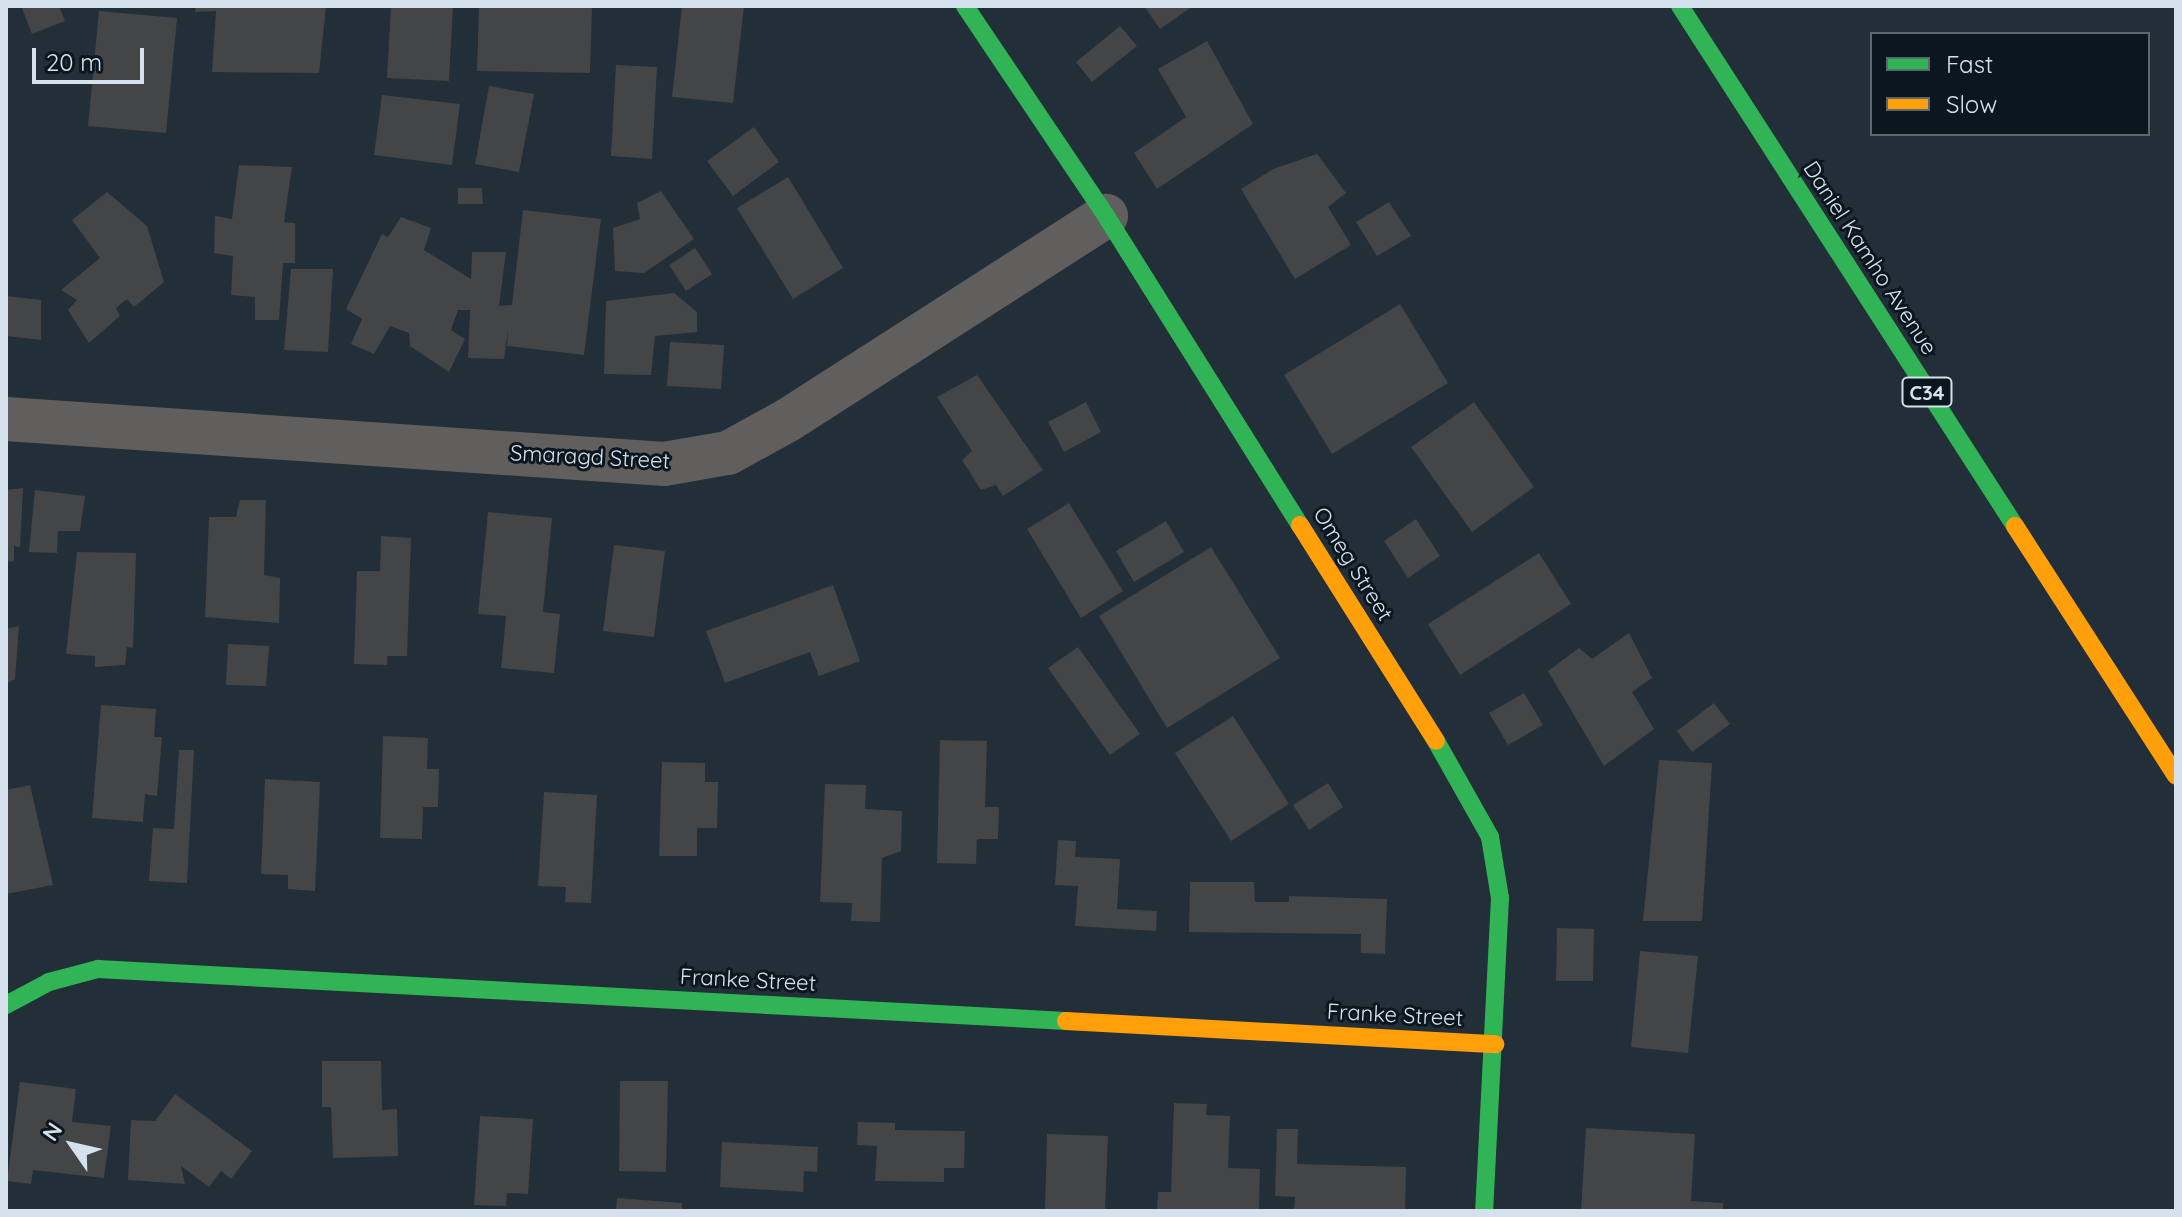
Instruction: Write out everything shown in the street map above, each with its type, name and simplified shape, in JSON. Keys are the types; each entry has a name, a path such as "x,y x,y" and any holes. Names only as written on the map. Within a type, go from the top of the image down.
{"street":[{"name":"Omeg Street","path":"965,6 1106,216 1451,765 1490,837 1500,898 1495,1044 1484,1211"},
{"name":"Daniel Kamho Avenue","path":"1680,6 2176,776"},
{"name":"Smaragd Street","path":"6,419 664,464 728,453 788,420 1106,216"},
{"name":"Franke Street","path":"6,1005 49,982 98,969 1495,1044"}],"building":[{"path":"21,6 59,6 65,21 32,34"},
{"path":"196,6 326,6 319,73 212,72 216,11 195,12"},
{"path":"391,6 453,6 449,81 387,78"},
{"path":"479,6 592,6 590,73 477,71"},
{"path":"682,6 744,6 733,103 672,97"},
{"path":"1144,6 1193,6 1160,29"},
{"path":"99,11 177,18 166,133 88,126"},
{"path":"1120,26 1137,46 1092,82 1076,62"},
{"path":"1207,41 1253,124 1157,189 1134,153 1186,117 1158,69"},
{"path":"616,65 657,67 652,159 611,156"},
{"path":"489,86 534,94 519,172 475,164"},
{"path":"382,95 460,104 452,165 374,155"},
{"path":"754,127 779,162 733,196 707,161"},
{"path":"1317,154 1346,193 1328,207 1351,245 1295,279 1241,189 1273,169"},
{"path":"239,165 292,167 284,222 295,223 295,263 283,263 279,320 255,320 255,297 231,295 233,256 214,253 215,216 232,219"},
{"path":"788,177 843,268 793,299 737,208"},
{"path":"458,188 482,188 483,204 458,204"},
{"path":"661,191 694,239 644,273 615,271 613,228 640,219 637,203"},
{"path":"107,192 147,226 164,282 134,307 127,299 116,308 120,316 89,343 68,310 77,300 61,290 100,258 72,220"},
{"path":"1389,202 1411,236 1377,256 1356,222"},
{"path":"523,210 601,219 584,355 507,346 508,329 504,359 468,358 470,310 458,310 451,330 465,339 449,372 410,346 409,333 390,326 374,354 351,344 362,319 346,309 382,234 388,237 401,217 431,228 424,250 471,279 472,252 506,252 499,306 512,305"},
{"path":"695,248 712,274 686,291 669,265"},
{"path":"291,269 333,269 328,352 284,350"},
{"path":"674,293 697,312 697,332 655,336 651,375 604,374 606,301"},
{"path":"6,296 41,300 41,340 6,336"},
{"path":"1400,304 1448,383 1332,454 1284,375"},
{"path":"670,342 724,345 721,389 667,386"},
{"path":"977,375 1043,470 1003,496 996,485 981,490 962,460 972,451 937,397"},
{"path":"1086,402 1101,432 1064,452 1048,422"},
{"path":"1474,402 1534,487 1472,532 1411,447"},
{"path":"23,488 20,547 14,546 14,561 6,562 6,490"},
{"path":"35,490 85,496 80,531 58,531 57,553 29,552"},
{"path":"240,500 266,500 264,575 280,578 279,623 205,617 209,517 236,517"},
{"path":"1069,503 1123,591 1081,618 1027,529"},
{"path":"488,512 552,518 543,612 560,614 554,673 501,668 506,616 478,614"},
{"path":"1416,519 1440,556 1408,578 1384,541"},
{"path":"1166,521 1184,552 1134,582 1116,551"},
{"path":"381,536 411,538 407,656 387,656 387,665 354,664 357,571 380,571"},
{"path":"614,545 665,551 654,637 603,631"},
{"path":"1211,547 1280,658 1167,728 1099,616"},
{"path":"77,552 136,553 133,648 127,647 125,665 95,667 95,656 66,654"},
{"path":"1539,553 1571,604 1460,675 1428,624"},
{"path":"833,585 860,661 819,676 810,652 725,683 706,631"},
{"path":"19,626 15,679 6,684 6,629"},
{"path":"1629,633 1652,678 1632,692 1654,729 1604,766 1548,671 1579,648 1592,659"},
{"path":"228,644 269,646 266,686 226,685"},
{"path":"1078,647 1140,734 1110,755 1048,668"},
{"path":"1524,693 1543,725 1508,745 1489,713"},
{"path":"1714,703 1730,724 1692,752 1677,731"},
{"path":"101,705 156,709 154,737 162,737 157,796 145,794 143,822 92,818"},
{"path":"1233,716 1289,804 1231,841 1175,753"},
{"path":"383,736 428,738 427,769 439,769 438,807 423,807 422,839 380,838"},
{"path":"940,740 987,741 985,807 999,807 998,839 977,839 976,864 937,863"},
{"path":"179,750 194,750 187,883 149,881 153,828 174,829"},
{"path":"1659,760 1712,763 1702,921 1643,921"},
{"path":"662,762 705,763 705,782 718,782 717,828 697,828 697,856 659,856"},
{"path":"265,779 320,782 315,891 288,889 288,875 261,874"},
{"path":"1328,783 1343,807 1309,830 1293,805"},
{"path":"825,784 866,785 865,809 902,811 901,851 882,858 880,922 851,921 852,903 820,902"},
{"path":"30,785 53,885 6,894 6,790"},
{"path":"544,792 597,795 591,903 565,902 566,887 538,886"},
{"path":"1058,840 1076,841 1075,857 1120,859 1117,909 1157,911 1156,931 1075,926 1078,886 1055,885"},
{"path":"1190,882 1254,882 1255,902 1289,902 1289,896 1387,899 1385,954 1361,953 1361,934 1189,932"},
{"path":"1557,928 1594,929 1593,981 1556,981"},
{"path":"1640,951 1698,956 1688,1053 1631,1047"},
{"path":"322,1061 381,1061 382,1110 397,1109 398,1156 333,1158 331,1107 322,1107"},
{"path":"620,1081 668,1081 666,1172 619,1171"},
{"path":"20,1082 76,1089 72,1122 111,1126 104,1178 33,1170 31,1184 7,1181"},
{"path":"175,1094 252,1151 231,1179 221,1171 209,1187 181,1166 185,1184 128,1180 131,1120 155,1121"},
{"path":"1174,1103 1207,1104 1206,1115 1230,1116 1228,1168 1260,1169 1259,1211 1157,1211 1158,1192 1171,1192"},
{"path":"480,1116 533,1119 528,1194 507,1193 506,1206 474,1205"},
{"path":"858,1122 895,1123 895,1130 965,1131 964,1168 944,1168 944,1182 875,1181 877,1146 857,1145"},
{"path":"1586,1128 1695,1134 1691,1201 1723,1203 1723,1211 1581,1211"},
{"path":"1277,1129 1298,1129 1297,1164 1406,1167 1405,1211 1294,1211 1295,1197 1275,1196"},
{"path":"1047,1134 1108,1136 1105,1211 1045,1211"},
{"path":"722,1142 818,1147 817,1172 804,1171 803,1192 720,1187"},
{"path":"617,1198 682,1203 682,1211 616,1211"}],"traffic: fast":[{"path":"965,6 1106,216 1300,525"},
{"path":"1680,6 2015,526"},
{"path":"1436,741 1490,837 1500,898 1484,1211"},
{"path":"6,1005 49,982 98,969 1066,1021"}],"traffic: slow":[{"path":"1300,525 1436,741"},
{"path":"2015,526 2176,776"},
{"path":"1066,1021 1495,1044"}]}
